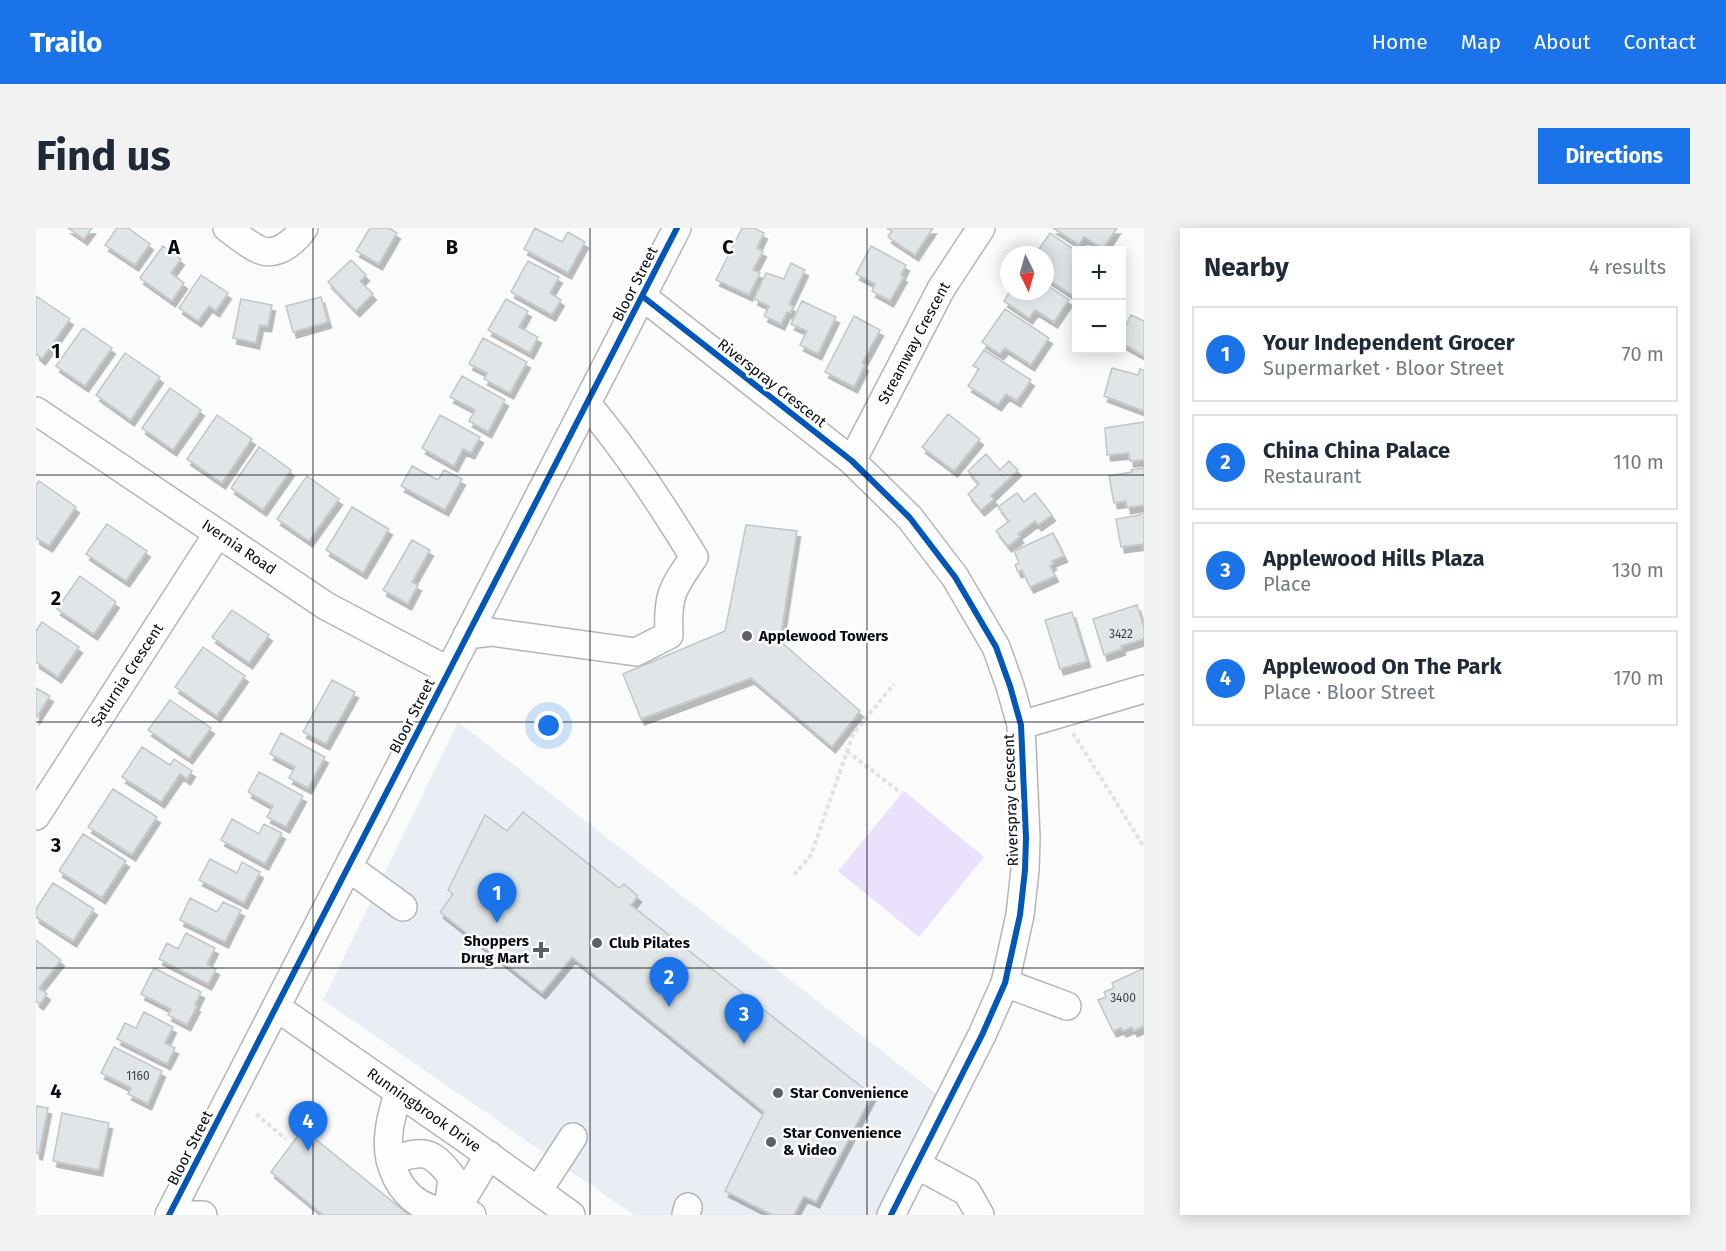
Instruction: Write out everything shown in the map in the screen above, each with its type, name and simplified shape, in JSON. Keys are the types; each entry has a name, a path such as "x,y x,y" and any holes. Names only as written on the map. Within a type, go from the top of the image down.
{"street":[{"path":"227,228 261,251 275,251 297,240 304,228"},
{"name":"Bloor Street","path":"169,1215 677,228"},
{"name":"Streamway Crescent","path":"852,461 941,289 981,228"},
{"name":"Riverspray Crescent","path":"642,296 852,461 910,518 955,577 996,647 1021,725 1026,838 1025,870 1020,915 1005,983 982,1035 891,1215"},
{"path":"467,635 491,632 636,652 669,635 668,610 674,587 694,557 670,519 587,404"},
{"name":"Ivernia Road","path":"36,411 326,606 449,671"},
{"name":"Saturnia Crescent","path":"36,816 218,533"},
{"path":"1021,725 1144,689"},
{"path":"348,867 404,907"},
{"path":"1005,983 1067,1006"},
{"name":"Runningbrook Drive","path":"276,1007 571,1215"},
{"path":"398,1092 388,1134 390,1160 396,1180 413,1199 430,1209 458,1213"},
{"path":"538,1191 573,1137"},
{"path":"390,1160 420,1152 440,1160 452,1177 458,1213"},
{"path":"458,1213 489,1155"},
{"path":"917,1165 967,1192 980,1215"},
{"path":"169,1215 202,1215"}],"path":[{"path":"794,875 811,855 853,734 894,684"},
{"path":"1063,712 1077,740 1144,847"},
{"path":"847,751 901,794"},
{"path":"256,1114 286,1139"}],"shaded area":[{"path":"458,722 941,1097 877,1215 634,1215 323,1000"},
{"path":"904,791 984,857 919,937 838,871"}],"building":[{"path":"68,228 92,228 84,239"},
{"path":"117,228 128,228 150,244 135,265 105,245"},
{"path":"370,228 389,228 397,233 379,264 356,251"},
{"path":"535,228 562,242 568,232 585,242 568,273 524,249"},
{"path":"742,228 754,228 764,233 757,248 763,251 753,270 760,273 749,295 716,280"},
{"path":"887,228 933,228 915,255 888,237 892,231"},
{"path":"1053,228 1117,228 1105,246 1098,246 1084,237 1079,245"},
{"path":"1050,233 1072,248 1072,295 1054,283 1054,246 1041,246"},
{"path":"163,246 181,259 171,273 184,283 172,301 140,278"},
{"path":"871,246 906,265 901,275 904,276 890,301 872,291 875,284 856,274"},
{"path":"351,260 366,275 360,281 373,294 356,311 328,282"},
{"path":"528,261 559,277 550,293 561,300 552,315 511,292"},
{"path":"791,263 805,270 789,304 793,307 790,313 787,312 781,324 764,316 769,306 754,299 766,273 784,279"},
{"path":"201,275 228,293 216,311 209,306 198,321 179,308"},
{"path":"1054,290 1069,300 1054,322 1035,310 1029,318 1004,301 1054,300"},
{"path":"36,296 70,319 42,359 36,354"},
{"path":"321,297 328,322 293,332 286,306"},
{"path":"241,299 272,305 268,326 260,325 256,343 233,338"},
{"path":"506,299 528,311 519,327 538,337 530,353 488,330"},
{"path":"802,301 836,317 818,354 800,345 807,331 791,324"},
{"path":"1005,309 1049,338 1031,365 1005,348 1000,354 982,342"},
{"path":"1131,315 1144,321 1144,356 1126,345 1126,325"},
{"path":"854,316 880,330 862,363 865,365 854,387 825,372"},
{"path":"83,328 112,348 85,386 56,366"},
{"path":"483,338 527,362 510,393 484,379 487,373 469,364"},
{"path":"984,350 1031,380 1017,401 1006,394 998,405 968,386 979,369 973,366"},
{"path":"125,353 160,377 131,420 96,395"},
{"path":"1112,368 1138,375 1140,369 1144,370 1144,411 1104,396"},
{"path":"462,376 505,400 488,432 469,421 475,410 450,397"},
{"path":"170,388 201,410 173,450 142,428"},
{"path":"948,414 980,439 954,471 922,447"},
{"path":"217,415 252,439 222,483 187,459"},
{"path":"440,415 480,437 471,453 463,449 454,466 422,448"},
{"path":"1144,422 1144,460 1130,461 1129,453 1107,455 1105,428"},
{"path":"259,447 291,470 263,510 231,488"},
{"path":"986,454 1000,470 1009,461 1018,470 991,496 994,499 981,510 968,494 979,484 968,471"},
{"path":"412,466 438,480 444,470 462,479 445,510 401,486"},
{"path":"1144,468 1144,505 1127,508 1126,501 1114,503 1109,476"},
{"path":"307,476 339,499 309,541 277,519"},
{"path":"39,481 76,507 49,546 36,538 36,485"},
{"path":"1017,493 1024,502 1035,493 1052,515 1038,525 1035,521 1018,534 1020,537 1008,546 996,531 1009,521 998,507"},
{"path":"352,507 389,529 363,573 326,550"},
{"path":"1144,513 1144,550 1143,544 1121,547 1116,519 1140,515"},
{"path":"107,524 147,551 126,581 86,554"},
{"name":"Applewood Towers","path":"746,525 797,531 780,641 860,711 832,747 751,678 641,719 623,674 725,631"},
{"path":"1053,533 1064,556 1052,561 1053,564 1050,566 1055,576 1030,587 1022,570 1018,572 1015,565 1019,563 1014,551"},
{"path":"412,540 430,550 412,582 418,585 408,604 383,590"},
{"path":"80,576 116,602 94,634 57,609"},
{"path":"1137,605 1144,628 1144,639 1121,646 1122,649 1104,655 1093,619"},
{"path":"232,610 269,635 249,663 212,637"},
{"path":"1072,612 1087,661 1060,669 1045,620"},
{"path":"42,622 79,647 58,677 36,662 36,631"},
{"path":"203,647 245,676 217,716 175,687"},
{"path":"332,680 355,692 326,744 303,732"},
{"path":"36,688 50,696 36,718"},
{"path":"170,700 211,728 189,758 148,730"},
{"path":"281,733 325,757 308,788 289,778 295,767 270,754"},
{"path":"142,747 170,765 174,759 192,771 187,779 180,774 161,802 122,777"},
{"path":"259,772 303,796 286,827 267,817 273,806 248,792"},
{"path":"113,789 157,817 132,855 88,827"},
{"path":"523,812 619,888 624,884 638,896 631,905 872,1095 816,1202 804,1196 794,1215 772,1215 725,1191 764,1112 572,957 542,993 440,912 453,894 448,890 485,815 507,831"},
{"path":"232,819 259,834 264,824 282,833 265,864 221,840"},
{"path":"83,834 126,861 102,898 59,871"},
{"path":"210,859 237,873 242,862 260,872 244,903 199,880"},
{"path":"53,883 94,909 73,941 36,917 36,909"},
{"path":"190,898 217,912 223,902 241,910 225,942 180,920"},
{"path":"186,933 215,948 207,964 216,969 208,984 159,959 167,943 178,949"},
{"path":"36,940 61,960 39,988 47,994 40,1004 36,1001"},
{"path":"154,968 201,992 187,1025 168,1015 171,1009 141,994"},
{"path":"1144,968 1144,1026 1134,1031 1132,1027 1123,1031 1121,1028 1113,1031 1098,1000 1106,997 1104,992 1114,988 1112,983"},
{"path":"144,1012 173,1027 165,1043 175,1048 167,1064 117,1039 125,1023 136,1028"},
{"path":"114,1047 162,1071 148,1104 128,1094 131,1088 101,1073"},
{"path":"36,1106 48,1108 39,1154 36,1153"},
{"path":"62,1113 109,1123 99,1170 53,1161"},
{"path":"303,1129 409,1215 323,1215 271,1172"}],"cycle path":[{"path":"169,1215 677,228"},
{"path":"642,296 852,461 910,518 955,577 996,647 1021,725 1026,838 1025,870 1020,915 1005,983 982,1035 891,1215"}],"place":[{"name":"Applewood Towers","path":"747,636"},
{"name":"Your Independent Grocer","path":"497,923"},
{"name":"Club Pilates","path":"597,943"},
{"name":"Shoppers Drug Mart","path":"541,950"},
{"name":"China China Palace","path":"669,1007"},
{"name":"Applewood Hills Plaza","path":"744,1044"},
{"name":"Star Convenience","path":"778,1093"},
{"name":"Star Convenience & Video","path":"771,1142"},
{"name":"Applewood On The Park","path":"308,1151"}]}
